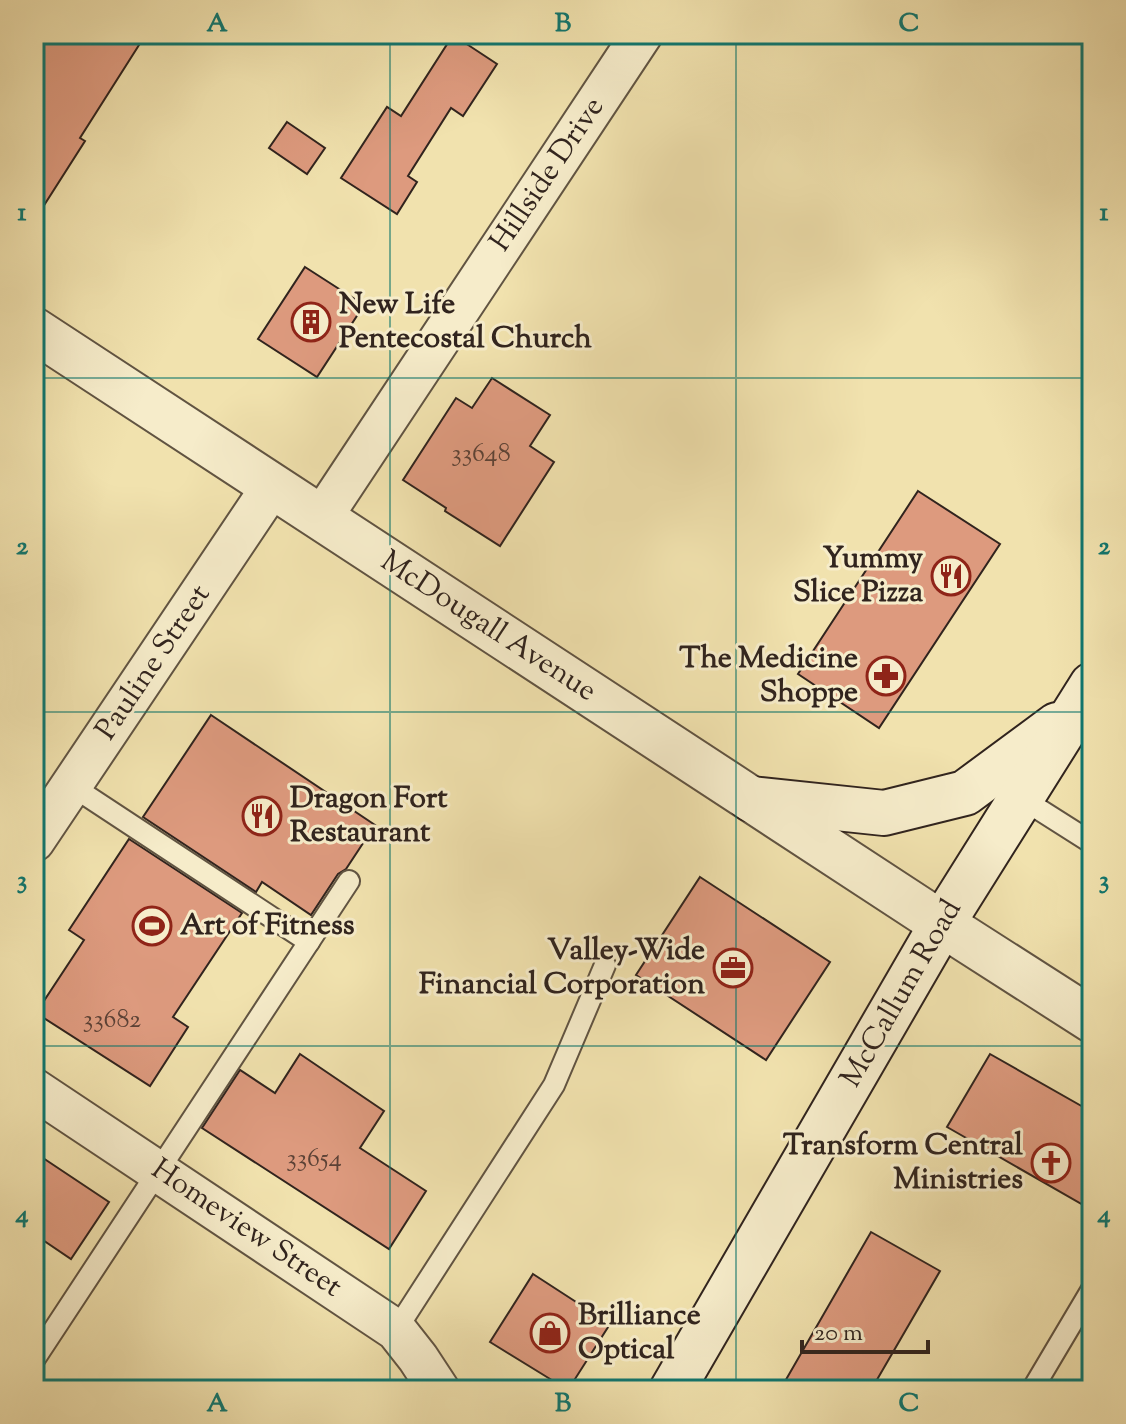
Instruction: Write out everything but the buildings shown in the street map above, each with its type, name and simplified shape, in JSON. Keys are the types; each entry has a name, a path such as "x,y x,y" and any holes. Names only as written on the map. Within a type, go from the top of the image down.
{"street":[{"name":"Hillside Drive","path":"322,517 642,34"},
{"name":"McDougall Avenue","path":"34,330 1092,1020"},
{"name":"Pauline Street","path":"34,841 273,485"},
{"path":"751,799 884,813 965,793 1084,699"},
{"name":"McCallum Road","path":"672,1390 942,924 1084,699"},
{"name":"Homeview Street","path":"34,1089 396,1330 439,1390"}],"lane":[{"path":"72,786 309,942"},
{"path":"1021,798 1092,843"},
{"path":"34,1360 349,881"},
{"path":"396,1330 554,1085 605,965"},
{"path":"1034,1389 1092,1289"}],"place":[{"name":"New Life Pentecostal Church","path":"311,322"},
{"name":"Yummy Slice Pizza","path":"951,576"},
{"name":"The Medicine Shoppe","path":"886,676"},
{"name":"Dragon Fort Restaurant","path":"262,816"},
{"name":"Art of Fitness","path":"152,926"},
{"name":"Valley-Wide Financial Corporation","path":"733,968"},
{"name":"Transform Central Ministries","path":"1051,1163"},
{"name":"Brilliance Optical","path":"550,1333"}]}
